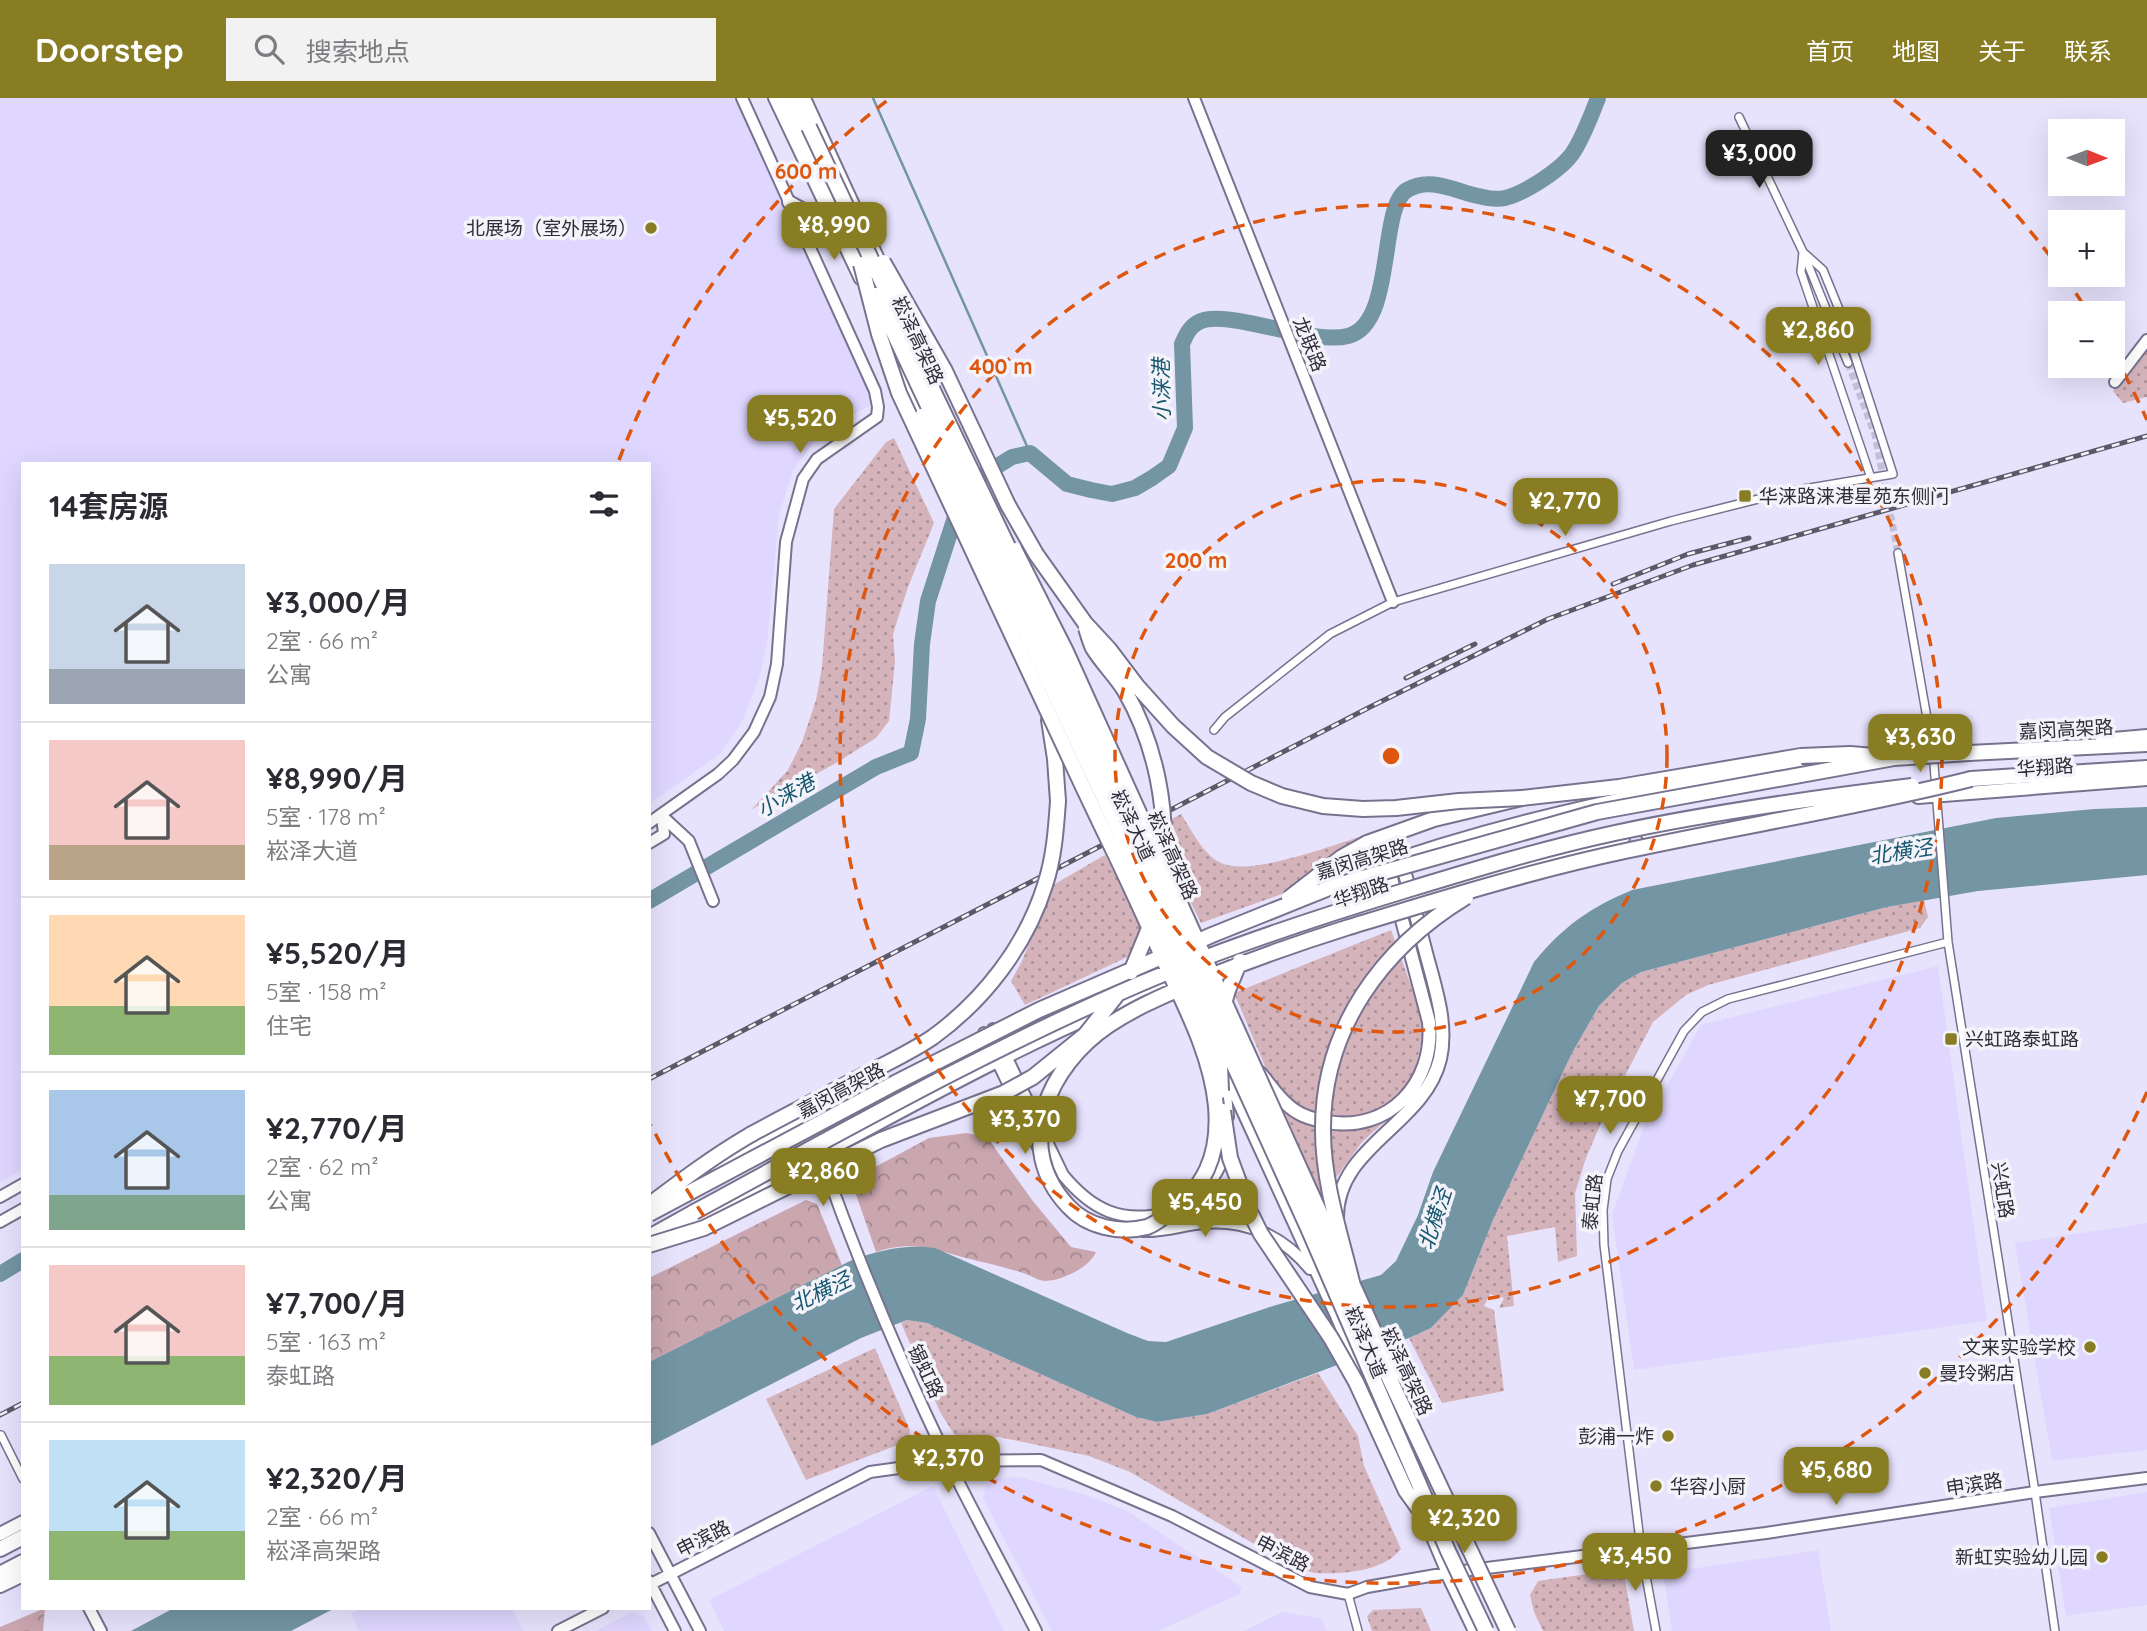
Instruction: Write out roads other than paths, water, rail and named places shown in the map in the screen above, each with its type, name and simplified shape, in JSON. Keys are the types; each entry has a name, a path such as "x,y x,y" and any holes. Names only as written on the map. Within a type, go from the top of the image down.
{"highway":[{"name":"崧泽高架路","path":"784,98 1139,855 1486,1631"},
{"name":"崧泽高架路","path":"796,98 926,378 1059,653 1361,1318 1509,1631"},
{"path":"809,127 945,371 1008,505 1036,554 1085,623 1137,686 1206,757 1251,783 1282,796 1323,806 1363,809 1619,788 1801,756 1850,754 1894,758"},
{"path":"861,264 878,334 899,393 1120,863 1176,986 1181,999 1193,1023 1210,1075 1216,1106 1215,1135 1210,1163 1199,1187 1179,1207 1151,1226 1124,1230 1096,1225 1073,1212 1052,1188 1041,1164 1038,1135 1045,1104 1060,1075 1077,1052 1104,1028 1162,996 1174,991 1187,986 1199,981 1224,970 1304,941 1480,889 1621,852 1876,803 1971,779"},
{"path":"651,1245 704,1228 881,1140 1004,1093 1033,1077 1060,1056 1085,1035 1106,1012 1133,969 1147,936 1159,895 1163,865 1163,828 1159,783 1149,743 1124,689 1093,648 1085,623"},
{"path":"651,1202 716,1155 932,1038 988,988 1012,955 1028,925 1045,886 1055,842 1058,801 1055,759 1047,712"},
{"name":"嘉闵高架路","path":"651,1213 1039,1010 1212,935 1334,886 1597,812 1894,758 2147,744"},
{"name":"嘉闵高架路","path":"651,1236 846,1130 1045,1027 1142,983 1233,947 1337,911 1480,868 1615,833 1806,799 1971,779 2147,768"},
{"path":"1448,1551 1406,1491 1356,1382 1310,1303 1261,1234 1236,1181 1230,1158 1219,1079 1221,1016 1241,959 1274,910 1342,857 1367,842 1403,828 1522,798"},
{"path":"1361,1318 1326,1172 1323,1130 1327,1087 1336,1050 1361,995 1400,947 1442,912 1480,889"},
{"path":"0,1549 21,1538"},
{"path":"0,1574 21,1563"}],"main road":[{"path":"651,822 718,774 733,760 754,732 770,697 777,664 786,542 803,479 817,459 877,417 875,391 742,98"},
{"name":"崧泽大道","path":"775,98 920,414 1124,846 1321,1282 1447,1573"},
{"name":"崧泽大道","path":"805,98 947,406 1068,651 1485,1568"},
{"name":"龙联路","path":"1194,98 1393,602"},
{"path":"789,202 836,228"},
{"path":"2115,382 2147,340"},
{"name":"华翔路","path":"651,1202 756,1145 989,1031 1208,930 1387,863 1471,836 1630,797 1803,767 1898,753 2147,736"},
{"name":"华翔路","path":"651,1245 1002,1059 1130,998 1396,900 1628,836 1809,806 2147,779"},
{"path":"662,816 689,841 713,901"},
{"path":"651,841 664,834 662,816"},
{"path":"1337,1245 1337,1209 1348,1174 1359,1159 1413,1108 1428,1090 1440,1057 1442,1037 1439,1006 1401,858"},
{"path":"1259,1073 1296,1112 1314,1120 1338,1124 1355,1124 1394,1108 1421,1076 1431,1039 1429,1023 1387,863"},
{"path":"989,1031 1055,1181 1078,1210 1108,1226 1149,1231 1202,1223 1250,1226 1274,1237 1297,1253 1321,1282"},
{"path":"1002,1059 1063,1175 1080,1195 1099,1208 1132,1217 1155,1216 1181,1209 1210,1184 1221,1166 1230,1136 1224,1071"},
{"name":"锡虹路","path":"821,1156 854,1249 894,1342 948,1461 1036,1631"},
{"path":"0,1197 21,1185"},
{"path":"0,1223 21,1210"},
{"name":"申滨路","path":"651,1583 870,1472 948,1461 1041,1460 1172,1516 1310,1587 1348,1594 1367,1587 1447,1573 1779,1531 2035,1492 2147,1478"},
{"path":"0,1534 21,1523"},
{"path":"651,1537 700,1631"},
{"path":"1485,1568 1509,1631"},
{"path":"1447,1573 1475,1631"},
{"path":"0,1586 21,1576"},
{"path":"651,1585 675,1631"},
{"path":"90,1610 100,1631"},
{"path":"558,1631 599,1610"}],"street":[{"path":"1739,117 1803,252 1848,363"},
{"path":"1803,252 1801,272 1871,478"},
{"path":"1214,730 1225,717 1330,634 1393,602 1671,521 1786,492 1893,474 1843,319 1823,270 1803,252"},
{"name":"兴虹路","path":"1898,553 1933,752 1948,943 2055,1631"},
{"name":"泰虹路","path":"1656,1631 1641,1549 1604,1245 1603,1210 1607,1179 1618,1151 1669,1054 1684,1031 1702,1012 1728,999 1948,943"},
{"path":"1,1435 21,1475"},
{"path":"1348,1594 1358,1631"}],"water":[{"name":"北横泾","path":"2147,807 2147,875 1978,891 1887,907 1641,972 1622,983 1599,1006 1572,1053 1493,1220 1463,1295 1431,1328 1409,1338 1207,1414 1157,1422 1136,1417 927,1323 907,1320 861,1338 651,1446 651,1361 852,1260 883,1251 903,1247 935,1248 1127,1333 1148,1341 1166,1342 1273,1306 1381,1275 1396,1261 1418,1215 1433,1172 1534,962 1556,938 1590,911 1632,890 1996,818"},
{"path":"170,1610 331,1610 291,1631 131,1631"}],"waterway":[{"path":"873,98 1030,453"},
{"name":"小涞港","path":"651,900 876,767 911,753 918,719 922,644 928,601 957,511 970,483 1012,457 1030,453 1067,484 1091,490 1112,494 1135,488 1152,478 1169,466 1185,428 1182,344 1194,325 1209,319 1226,319 1312,336 1348,336 1363,327 1373,311 1380,289 1392,218 1398,201 1407,190 1434,184 1491,199 1505,198 1523,191 1569,158 1581,138 1598,98"},
{"name":"小涞港","path":"0,1274 21,1261"}],"tunnel":[{"path":"1848,363 1875,435 1898,553"}],"railway":[{"path":"651,1078 1370,707 1548,619 1693,565 2147,436"},
{"path":"1613,584 1688,554 1749,538"},
{"path":"1406,678 1475,644"},
{"path":"0,1415 21,1404"}],"place":[{"name":"北展场（室外展场）","path":"651,228"},
{"name":"华涞路涞港星苑东侧门","path":"1745,496"},
{"name":"兴虹路泰虹路","path":"1951,1039"},
{"name":"文来实验学校","path":"2090,1347"},
{"name":"曼玲粥店","path":"1925,1373"},
{"name":"彭浦一炸","path":"1668,1436"},
{"name":"华容小厨","path":"1656,1486"},
{"name":"新虹实验幼儿园","path":"2102,1557"}]}
